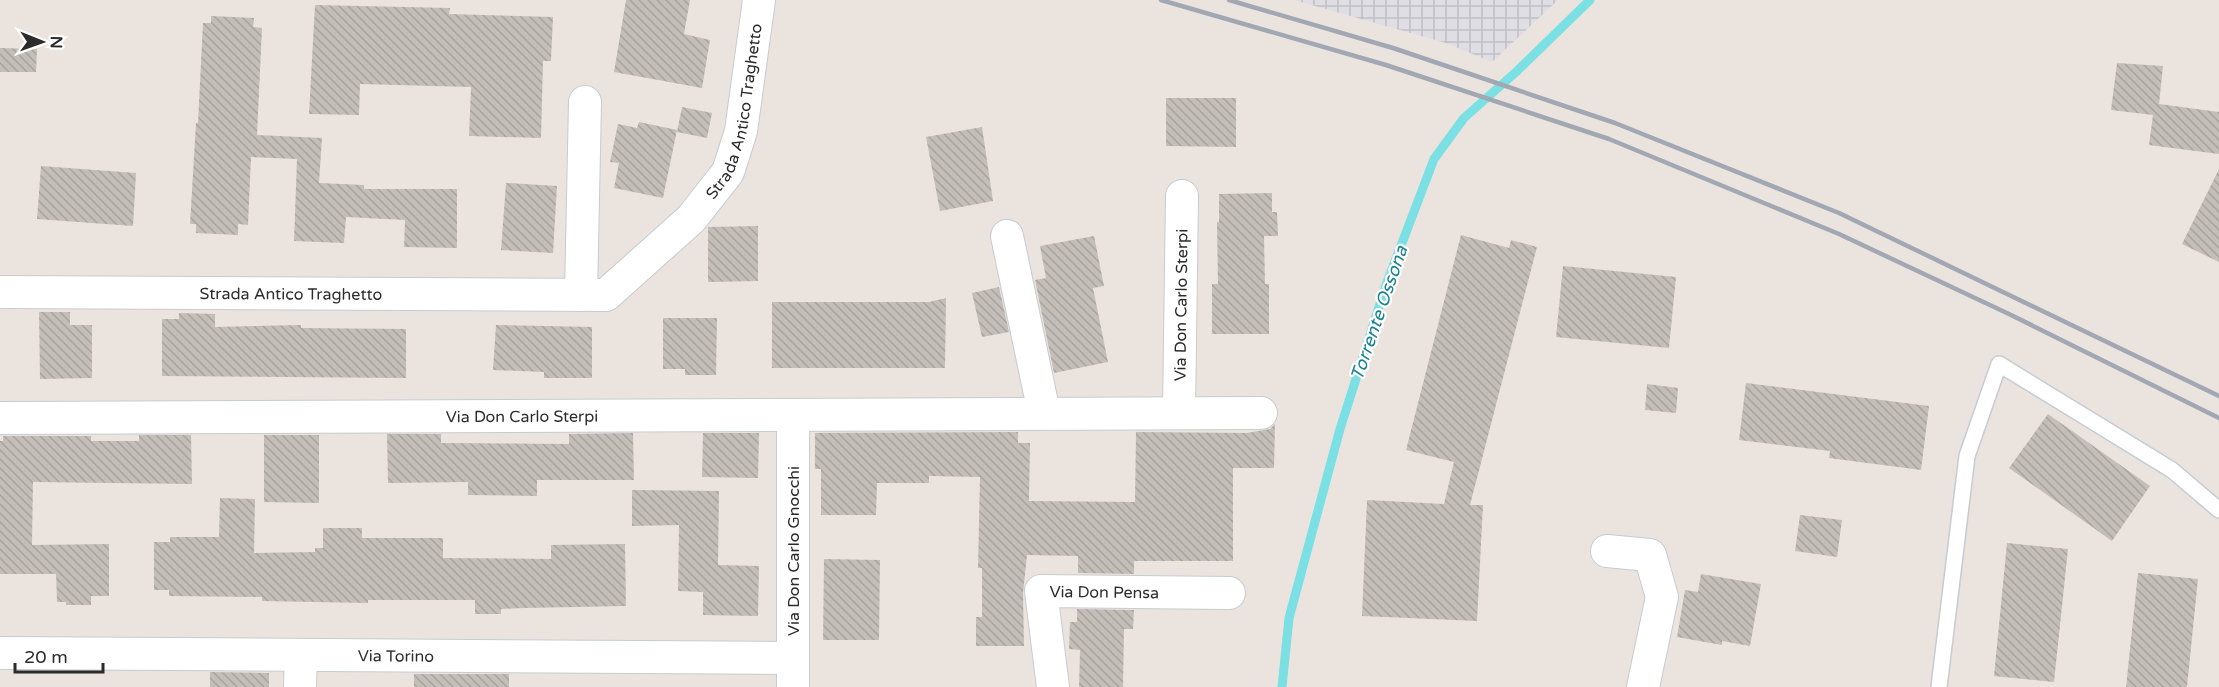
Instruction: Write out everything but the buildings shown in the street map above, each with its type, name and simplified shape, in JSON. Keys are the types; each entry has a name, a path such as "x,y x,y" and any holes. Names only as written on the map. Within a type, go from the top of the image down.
{"street":[{"name":"Strada Antico Traghetto","path":"0,292 606,295 691,219 728,172 741,131 759,0"},
{"path":"581,295 585,102"},
{"name":"Via Don Carlo Sterpi","path":"1179,413 1182,196"},
{"path":"1007,236 1044,413"},
{"name":"Via Don Carlo Sterpi","path":"0,418 1261,413"},
{"name":"Via Don Carlo Gnocchi","path":"793,415 793,673"},
{"path":"1607,551 1650,555 1662,597 1643,687"},
{"name":"Via Don Pensa","path":"1053,687 1041,591 1229,593"},
{"name":"Via Torino","path":"0,653 300,655 793,673"},
{"path":"300,655 300,687"}],"lane":[{"path":"1939,687 1967,456 1999,364 2172,470 2219,510"}],"shaded area":[{"path":"1294,0 1558,0 1492,62 1446,43"}],"waterway":[{"name":"Torrente Ossona","path":"1282,687 1289,618 1340,429 1386,285 1434,159 1464,118 1516,72 1590,0"}],"railway":[{"path":"1161,0 1386,65 1609,139 1839,234 2009,314 2219,418"},
{"path":"1229,0 1393,48 1615,123 1839,213 2219,396"}]}
